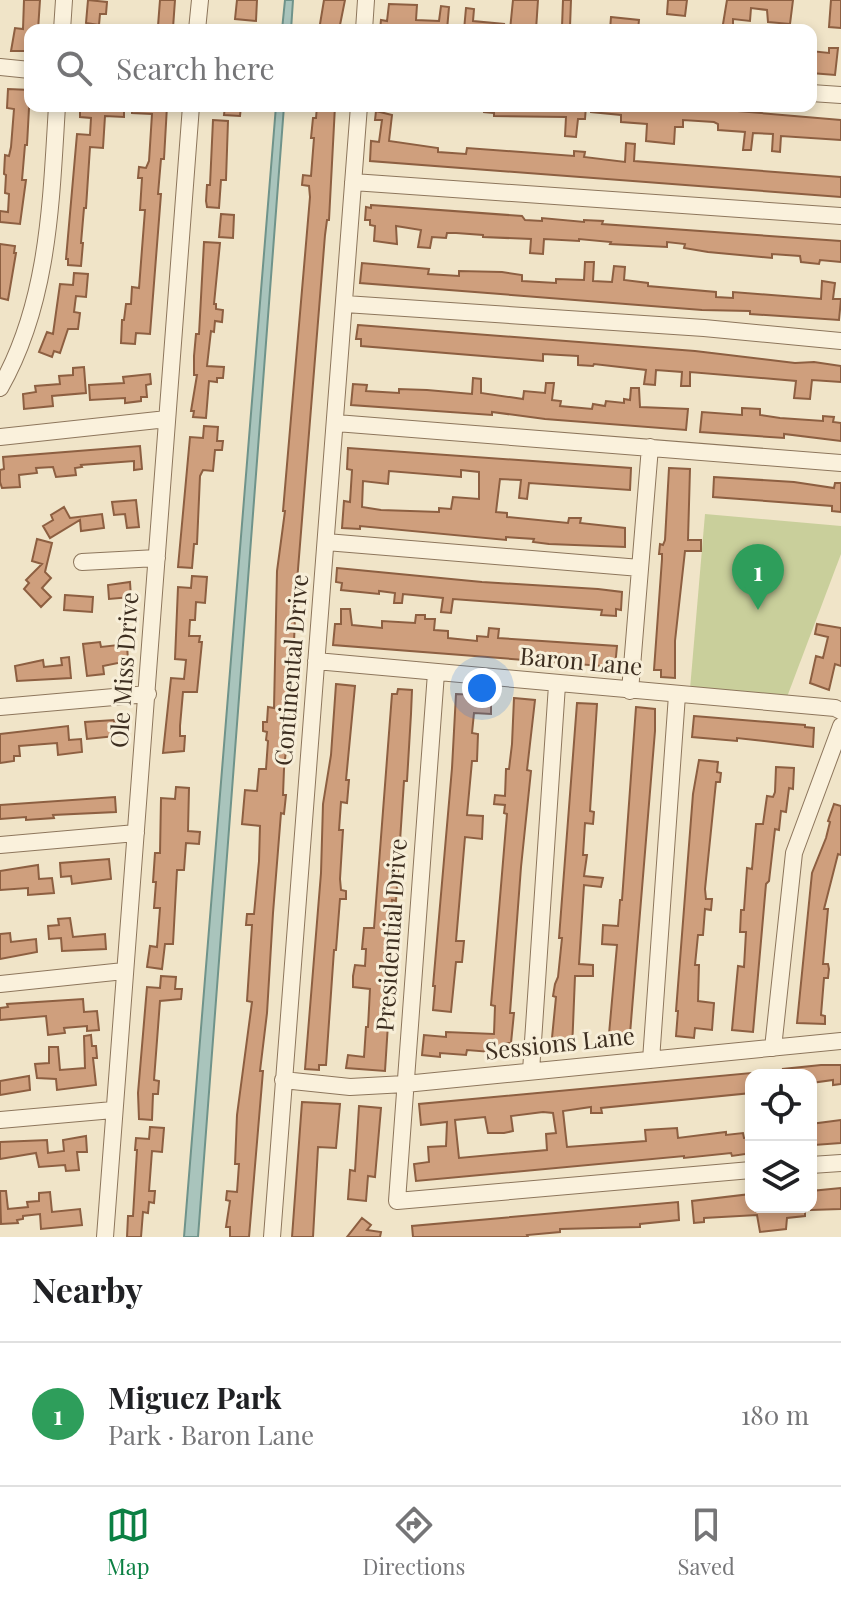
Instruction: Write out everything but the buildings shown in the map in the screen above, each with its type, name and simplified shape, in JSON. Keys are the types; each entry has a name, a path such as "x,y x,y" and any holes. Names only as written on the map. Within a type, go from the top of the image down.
{"street":[{"path":"62,24 64,0"},
{"path":"198,24 200,0"},
{"path":"364,24 366,0"},
{"path":"0,67 24,69"},
{"path":"817,93 841,95"},
{"path":"0,388 12,366 39,288 51,208 57,112"},
{"name":"Ole Miss Drive","path":"105,1237 191,112"},
{"name":"Continental Drive","path":"272,1237 359,112"},
{"path":"353,182 841,216"},
{"path":"345,304 704,328 841,341"},
{"path":"0,437 167,419"},
{"path":"336,423 841,463"},
{"path":"630,691 650,447"},
{"path":"326,542 640,568"},
{"path":"82,562 157,558"},
{"name":"Baron Lane","path":"316,661 835,708 841,711"},
{"name":"Presidential Drive","path":"436,673 397,1201 745,1171"},
{"path":"531,1071 557,685"},
{"path":"0,707 148,694"},
{"path":"651,1060 677,695"},
{"path":"773,1048 794,853 841,726"},
{"path":"0,845 136,833"},
{"path":"0,984 124,971"},
{"name":"Sessions Lane","path":"283,1080 350,1087 405,1084 841,1041"},
{"path":"0,1120 113,1110"},
{"path":"817,1165 841,1163"}],"green space":[{"path":"705,514 841,526 841,554 787,697 690,689"}],"water":[{"path":"285,0 293,0 291,24 283,24"},
{"path":"276,112 284,112 198,1237 184,1237"}],"place":[{"name":"Miguez Park","path":"758,610"}]}
